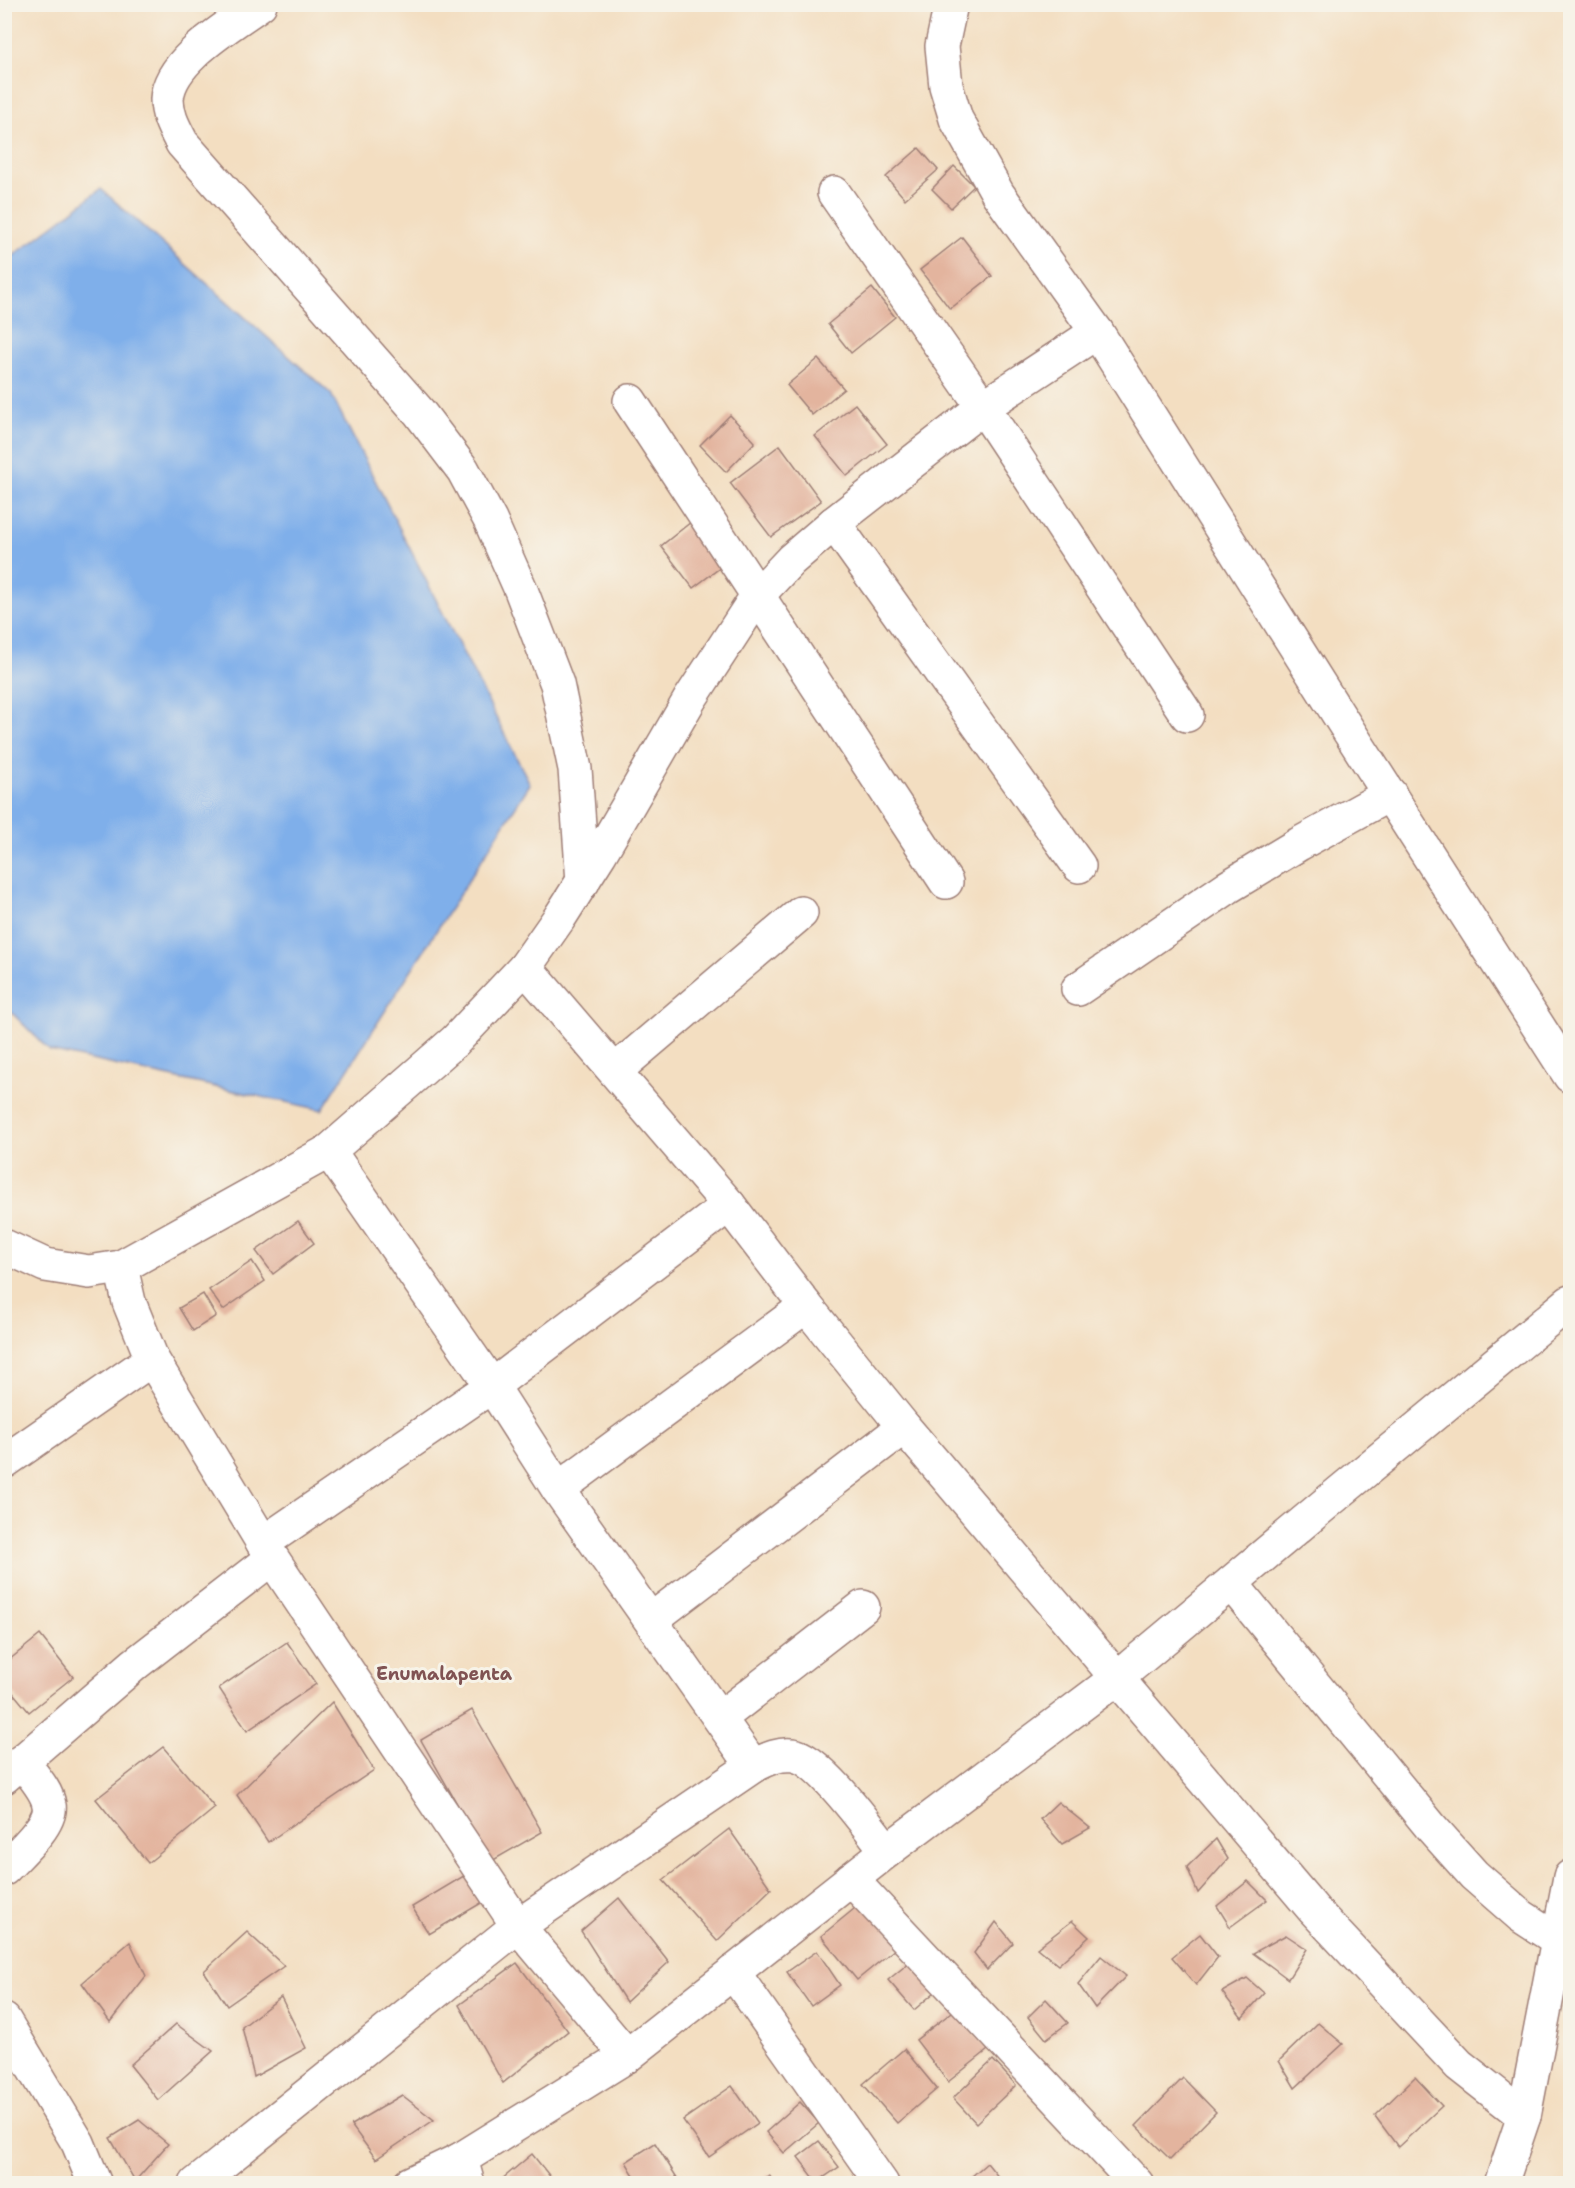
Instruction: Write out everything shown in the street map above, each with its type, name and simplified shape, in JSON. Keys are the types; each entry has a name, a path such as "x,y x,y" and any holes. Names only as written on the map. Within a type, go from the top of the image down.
{"street":[{"path":"260,4 210,39 189,57 175,76 167,98 170,121 182,143 420,412 463,471 521,590 557,684 574,770 583,882"},
{"path":"951,4 942,46 946,86 956,119 998,194 1097,332 1570,1076"},
{"path":"834,193 983,407 1186,715"},
{"path":"4,1246 45,1265 89,1272 121,1267 329,1151 455,1041 525,967 583,882 690,699 757,596 791,560 834,523 983,407 1097,332"},
{"path":"630,401 946,882"},
{"path":"834,523 1079,866"},
{"path":"1078,989 1228,887 1299,844 1390,794"},
{"path":"615,1071 801,913"},
{"path":"525,967 729,1205 806,1306 904,1427 1330,1927 1458,2066 1524,2116"},
{"path":"329,1151 492,1386 558,1490 753,1766"},
{"path":"4,1869 44,1825 49,1815 50,1805 46,1794 13,1769 268,1551 492,1386 729,1205"},
{"path":"121,1267 129,1302 152,1359 268,1551 518,1926 627,2056"},
{"path":"409,2184 465,2171 627,2056 887,1851 1117,1678 1570,1302"},
{"path":"558,1490 806,1306"},
{"path":"4,1462 152,1359"},
{"path":"651,1620 904,1427"},
{"path":"1231,1583 1431,1827 1474,1875 1521,1916 1558,1940"},
{"path":"720,1718 863,1607"},
{"path":"196,2184 518,1926 753,1766 775,1756 795,1755 816,1768 838,1789 887,1851"},
{"path":"1501,2184 1524,2116 1570,1877"},
{"path":"851,1879 1137,2184"},
{"path":"733,1972 882,2184"},
{"path":"4,2020 78,2143 95,2184"}],"water":[{"path":"101,189 331,394 530,784 322,1110 50,1051 5,1006 5,262"}],"building":[{"path":"919,148 938,170 905,199 886,177"},
{"path":"954,166 974,186 951,208 932,189"},
{"path":"962,237 992,276 950,309 920,270"},
{"path":"872,288 895,317 851,353 828,324"},
{"path":"818,359 844,389 812,415 787,385"},
{"path":"855,404 887,444 847,476 815,436"},
{"path":"730,415 755,442 726,472 700,445"},
{"path":"780,445 821,501 771,537 730,483"},
{"path":"691,522 725,564 693,588 661,546"},
{"path":"298,1221 314,1243 273,1274 256,1251"},
{"path":"252,1261 265,1281 223,1310 209,1290"},
{"path":"203,1294 216,1316 193,1331 179,1308"},
{"path":"40,1635 73,1677 29,1712 4,1682 4,1664"},
{"path":"287,1642 316,1684 247,1731 219,1688"},
{"path":"332,1702 374,1770 268,1842 237,1795"},
{"path":"472,1710 542,1832 490,1862 421,1740"},
{"path":"163,1747 215,1808 148,1863 96,1799"},
{"path":"1058,1802 1090,1828 1062,1844 1040,1819"},
{"path":"729,1829 771,1889 717,1941 663,1880"},
{"path":"1216,1839 1228,1859 1198,1893 1187,1867"},
{"path":"467,1874 483,1902 429,1934 412,1907"},
{"path":"1248,1881 1267,1900 1230,1927 1217,1906"},
{"path":"619,1898 669,1962 626,2002 581,1931"},
{"path":"865,1900 901,1944 857,1980 821,1936"},
{"path":"1072,1921 1089,1937 1058,1965 1037,1948"},
{"path":"996,1922 1013,1943 987,1970 974,1953"},
{"path":"247,1932 284,1966 227,2006 204,1971"},
{"path":"1200,1934 1218,1957 1196,1985 1172,1957"},
{"path":"1286,1935 1307,1949 1288,1979 1253,1953"},
{"path":"130,1942 146,1976 110,2022 82,1983"},
{"path":"817,1951 840,1985 811,2006 787,1972"},
{"path":"1101,1956 1126,1976 1095,2008 1078,1984"},
{"path":"910,1962 935,1992 914,2010 888,1980"},
{"path":"517,1963 568,2031 503,2083 459,2005"},
{"path":"1247,1978 1264,1993 1242,2018 1222,1992"},
{"path":"281,1997 306,2048 254,2077 242,2027"},
{"path":"1046,1999 1068,2023 1046,2039 1028,2017"},
{"path":"956,2009 988,2050 948,2082 916,2040"},
{"path":"1318,2023 1343,2044 1295,2088 1279,2061"},
{"path":"176,2024 213,2051 158,2100 130,2065"},
{"path":"904,2049 937,2089 897,2123 863,2084"},
{"path":"993,2060 1016,2085 976,2123 953,2098"},
{"path":"1415,2077 1442,2106 1398,2147 1375,2116"},
{"path":"1183,2078 1216,2112 1170,2159 1136,2126"},
{"path":"732,2086 758,2123 709,2157 683,2120"},
{"path":"402,2095 434,2120 376,2159 351,2125"},
{"path":"800,2102 819,2123 784,2153 766,2132"},
{"path":"139,2120 168,2144 135,2181 110,2138"},
{"path":"819,2141 839,2167 817,2182 798,2157"},
{"path":"655,2143 681,2184 639,2184 626,2162"},
{"path":"532,2154 556,2184 504,2184 501,2180"},
{"path":"987,2163 1004,2184 963,2184"},
{"path":"769,2175 775,2184 756,2184"}],"district":[{"name":"Enumalapenta","path":"444,1674"}]}
